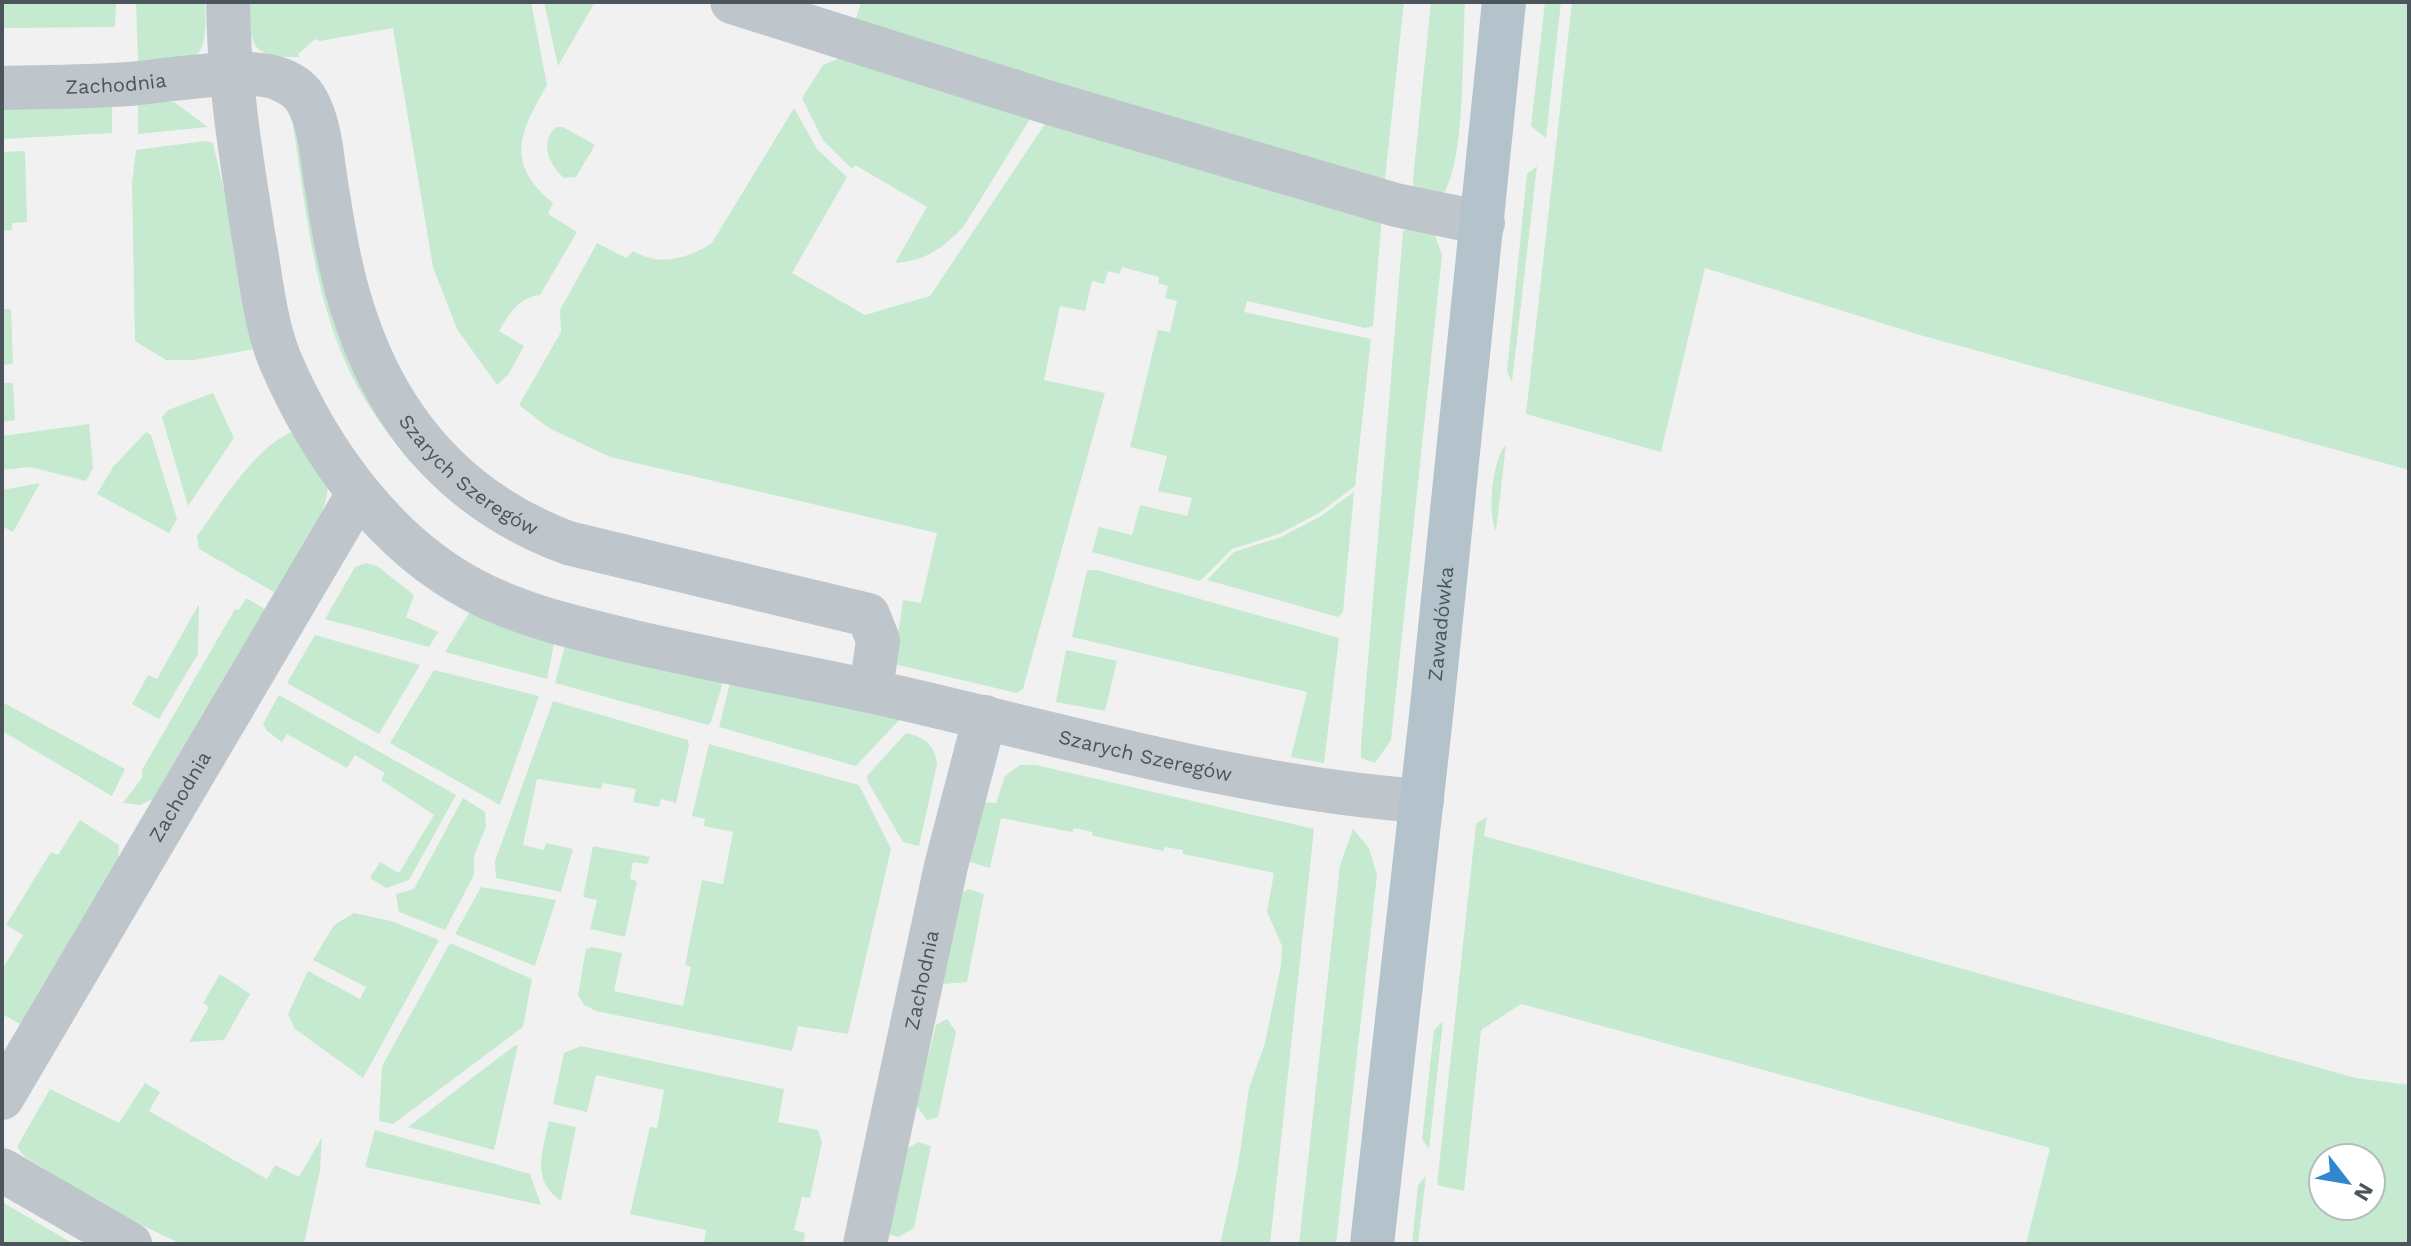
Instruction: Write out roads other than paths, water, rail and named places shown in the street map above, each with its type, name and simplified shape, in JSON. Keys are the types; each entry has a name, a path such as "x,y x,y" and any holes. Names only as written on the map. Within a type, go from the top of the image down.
{"main road":[{"name":"Zawadówka","path":"1372,1244 1422,801 1504,2"}],"street":[{"name":"Szarych Szeregów","path":"228,2 229,76 259,265 279,358 318,433 358,494 412,547 445,573 517,610 567,626 715,661 871,691 1336,795 1422,801"},
{"path":"732,2 1050,103 1396,205 1483,223"},
{"name":"Szarych Szeregów","path":"229,76 262,73 276,77 306,98 314,117 346,285 357,323 375,367 397,405 450,473 525,526 568,543 868,615 878,640 871,691"},
{"name":"Zachodnia","path":"2,88 229,76"},
{"name":"Zachodnia","path":"2,1098 358,494"},
{"name":"Zachodnia","path":"865,1244 946,866 985,717"},
{"path":"2,1170 130,1244"}]}
